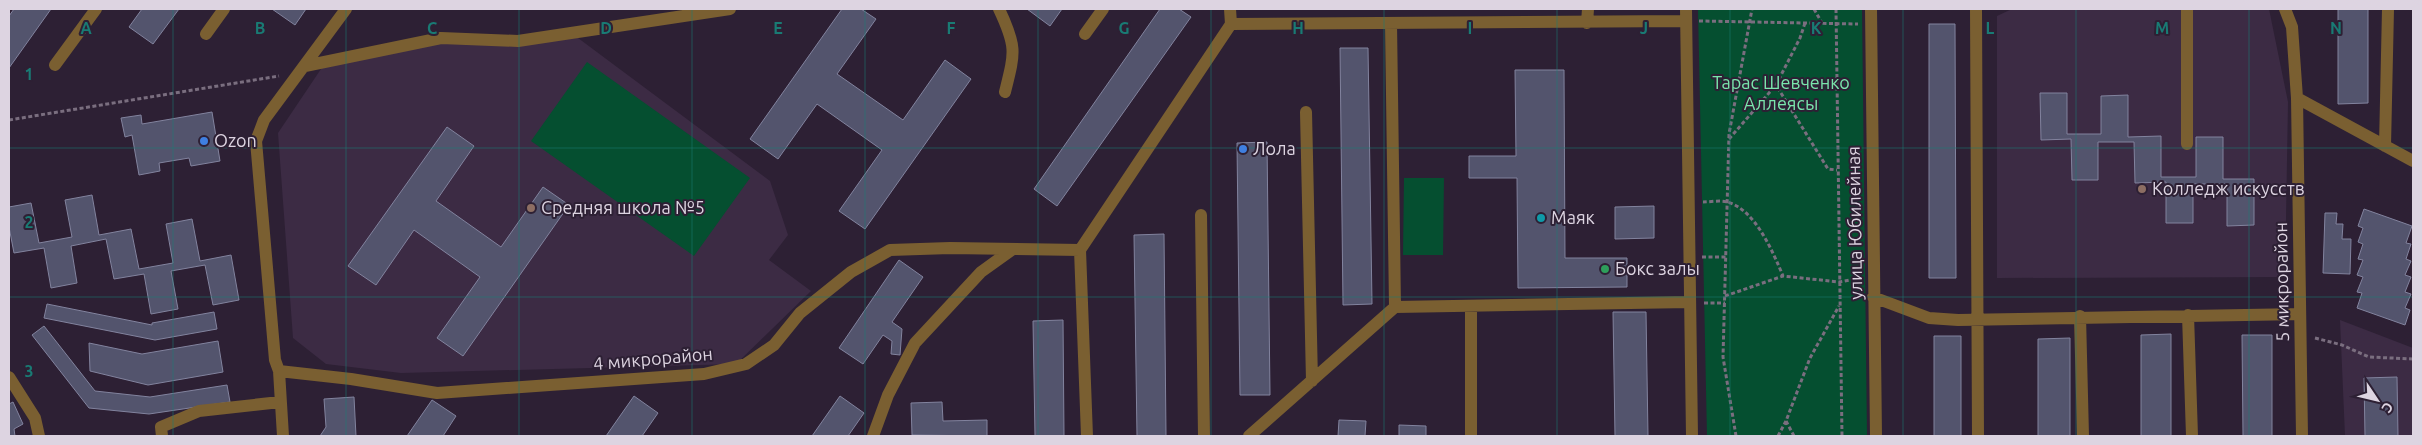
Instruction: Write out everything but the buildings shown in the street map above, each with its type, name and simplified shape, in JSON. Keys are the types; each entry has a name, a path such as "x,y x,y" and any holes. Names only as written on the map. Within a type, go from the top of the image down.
{"street":[{"path":"55,65 96,9"},
{"path":"206,34 224,9"},
{"path":"283,436 279,371 275,360 256,140 264,120 346,9"},
{"path":"305,66 441,38 518,41 730,9"},
{"path":"999,9 1014,43 1012,63 1005,92"},
{"path":"1086,34 1103,9"},
{"path":"1087,436 1080,250 1231,24 1230,9"},
{"path":"1587,23 1588,9"},
{"name":"улица Юбилейная","path":"1871,9 1876,436"},
{"path":"1976,9 1978,436"},
{"path":"2187,144 2188,9"},
{"name":"5 микрорайон","path":"2285,9 2292,27 2297,98 2302,436"},
{"path":"2385,146 2388,9"},
{"path":"1231,24 1587,23 1686,15 1694,303 1692,436"},
{"path":"1391,23 1396,307"},
{"path":"2297,98 2413,161"},
{"path":"1306,112 1312,381"},
{"path":"1201,215 1204,436"},
{"path":"873,436 888,395 916,343 981,272 1013,249"},
{"name":"4 микрорайон","path":"279,371 351,379 437,393 704,374 746,364 774,345 807,307 851,272 890,250 1080,250"},
{"path":"1873,297 1929,318 1958,320 2080,316 2300,314"},
{"path":"1249,436 1396,307 1694,303"},
{"path":"1471,307 1471,436"},
{"path":"2188,315 2192,436"},
{"path":"2080,316 2084,436"},
{"path":"9,377 35,418 39,436"},
{"path":"162,436 161,427 199,411 280,402"}],"path":[{"path":"1736,436 1724,357 1729,139 1752,9"},
{"path":"1814,9 1822,24"},
{"path":"1836,9 1842,436"},
{"path":"1686,15 1750,22 1871,24"},
{"path":"1729,139 1776,85 1800,38 1804,24"},
{"path":"9,120 272,79 280,76"},
{"path":"1776,85 1828,169 1837,170"},
{"path":"1701,211 1701,202 1728,202 1749,216 1764,236 1783,276"},
{"path":"1699,266 1700,248"},
{"path":"1700,257 1726,257"},
{"path":"1725,296 1783,276 1839,282 1873,275"},
{"path":"1694,303 1725,303"},
{"path":"1778,436 1786,421 1810,358 1840,306"},
{"path":"2301,335 2342,345 2370,357 2413,359"},
{"path":"1786,421 1794,436"}],"shaded area":[{"name":"Колледж искусств","path":"2012,9 2269,9 2288,102 2285,277 1997,278 1997,16"},
{"name":"Средняя школа №5","path":"574,35 770,181 788,235 769,260 811,291 736,364 401,373 326,364 293,338 278,133 323,66 447,40"},
{"path":"2340,320 2413,348 2413,436 2345,436"}],"green space":[{"name":"Тарас Шевченко Аллеясы","path":"1698,9 1862,9 1867,436 1707,436"},
{"path":"587,62 750,178 694,256 531,141"},
{"path":"1404,178 1444,178 1443,255 1403,255"}],"place":[{"name":"Ozon","path":"204,141"},
{"name":"Лола","path":"1243,149"},
{"name":"Колледж искусств","path":"2142,189"},
{"name":"Средняя школа №5","path":"531,208"},
{"name":"Маяк","path":"1541,218"},
{"name":"Бокс залы","path":"1605,269"}]}
